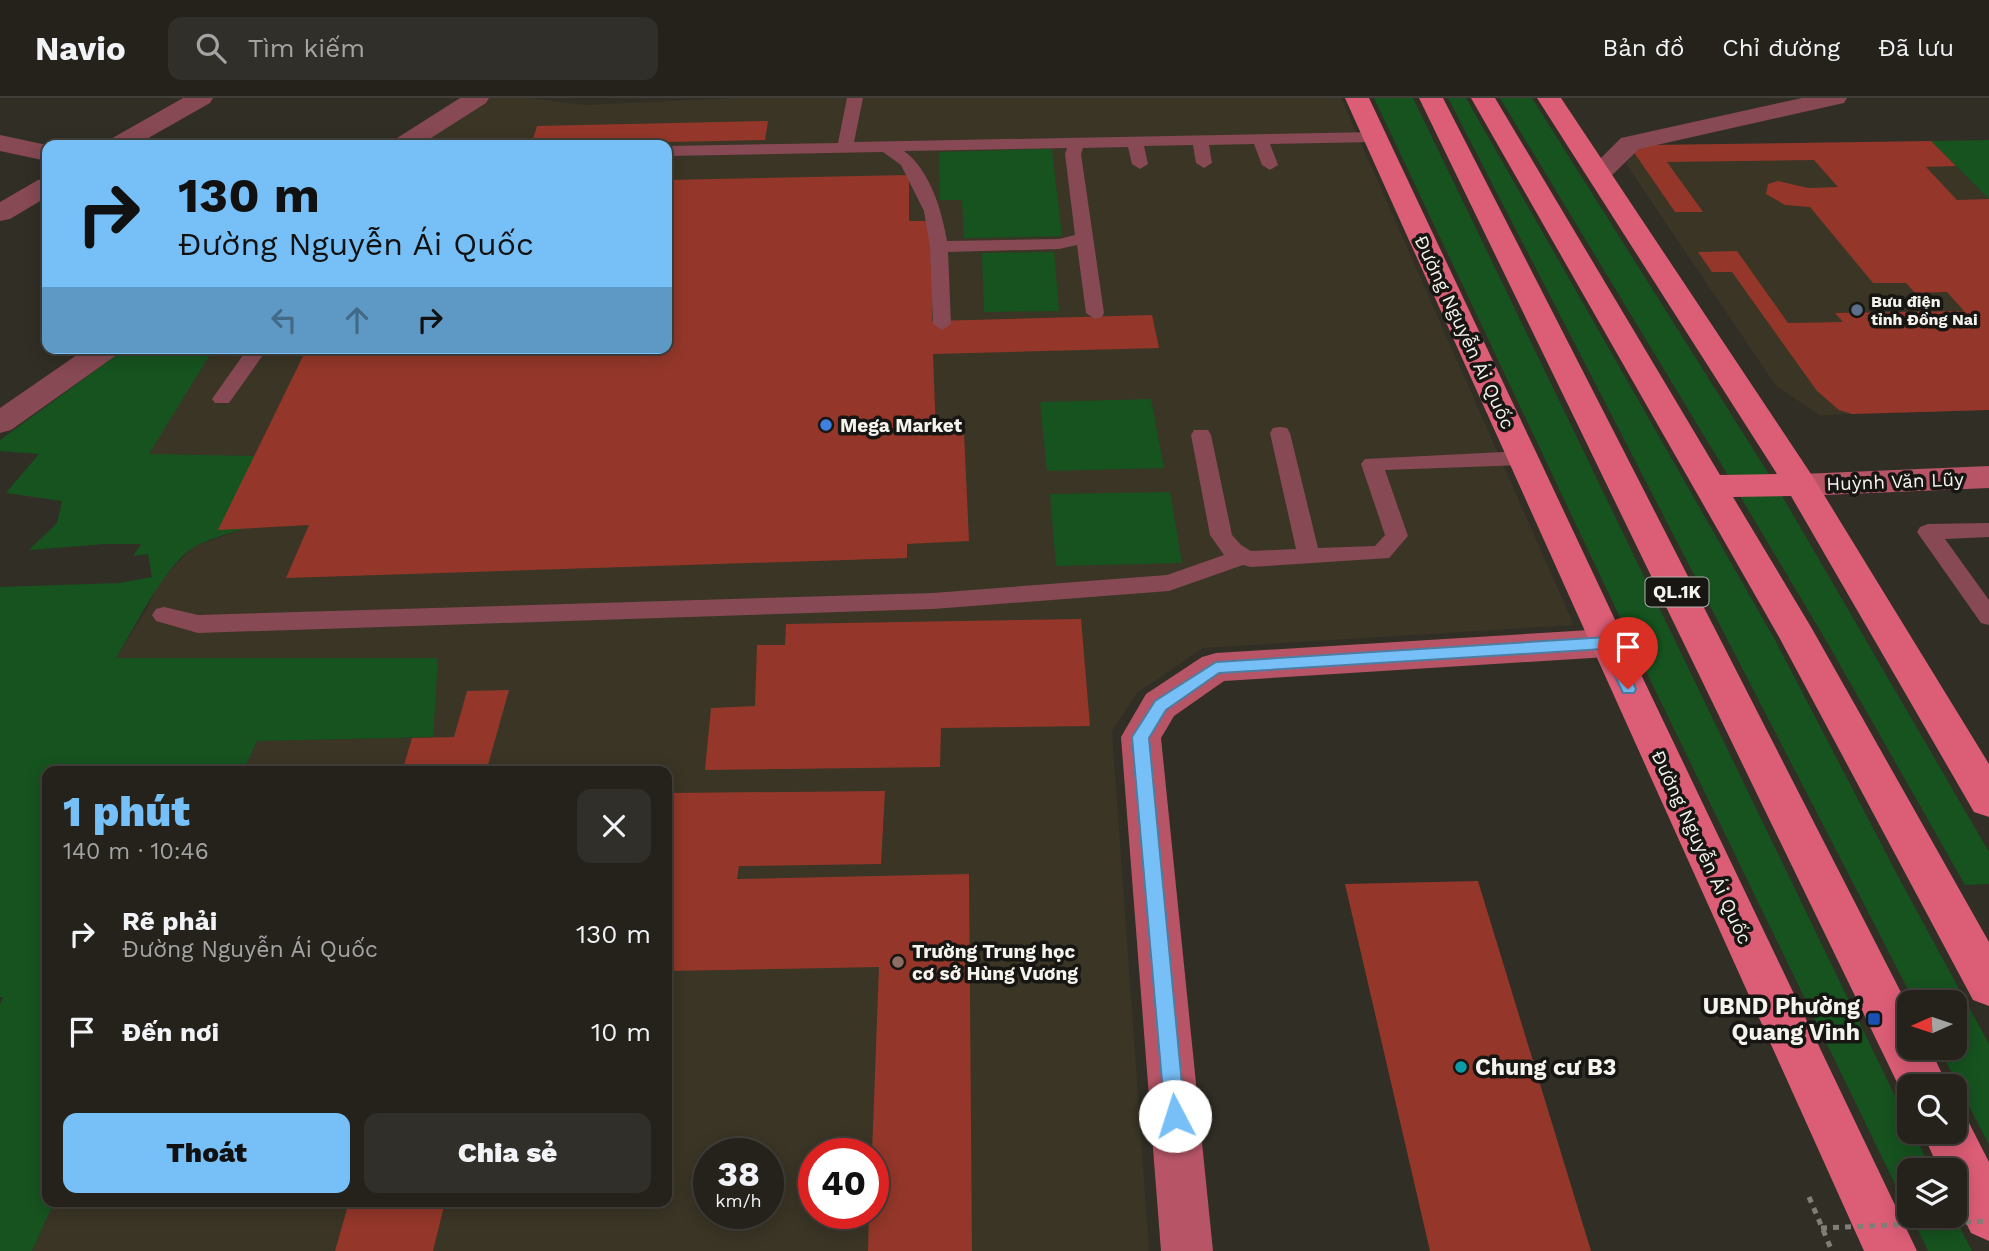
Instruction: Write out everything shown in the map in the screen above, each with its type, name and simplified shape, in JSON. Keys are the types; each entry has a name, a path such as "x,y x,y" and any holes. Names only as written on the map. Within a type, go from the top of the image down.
{"main road":[{"name":"Đường Nguyễn Ái Quốc","path":"1357,98 1607,643 1891,1251"},
{"name":"QL.1K","path":"1431,98 1918,1074"},
{"path":"1483,98 1798,637 1971,921 1989,985"},
{"path":"1549,98 1801,485 1989,800"},
{"path":"1710,486 1801,485"},
{"path":"1953,1144 1989,1218"}],"street":[{"path":"127,140 201,98"},
{"path":"411,140 477,98"},
{"path":"1599,173 1630,143 1835,98"},
{"path":"0,143 42,152"},
{"path":"0,213 42,189"},
{"path":"0,423 98,354"},
{"name":"Huỳnh Văn Lũy","path":"1801,485 1989,477"},
{"path":"1187,1251 1140,737 1160,705 1216,667 1607,643"}],"lane":[{"path":"845,147 855,98"},
{"path":"672,151 1375,137"},
{"path":"1261,138 1270,164"},
{"path":"1200,139 1205,163"},
{"path":"1135,140 1140,164"},
{"path":"1077,141 1073,154 1095,313"},
{"path":"886,146 908,162 933,211 939,247 942,324"},
{"path":"939,247 1059,244 1086,238"},
{"path":"222,399 254,354"},
{"path":"1280,433 1309,556"},
{"path":"1201,435 1221,535 1230,550 1241,557"},
{"path":"164,615 198,624 933,601 1169,583 1241,557 1381,553 1397,536 1372,464 1523,458"},
{"path":"1989,530 1928,532 1989,617"}],"path":[{"path":"1832,1251 1821,1228 1989,1218"}],"shaded area":[{"name":"Mega Market","path":"488,98 529,98 586,105 734,98 1341,98 1574,625 1203,648 1137,693 1112,731 1149,1251 32,1251 52,1207 672,1207 672,766 246,766 257,741 433,737 116,658 148,607 159,582 193,547 240,530 148,454 210,354 672,354 672,140 424,140"},
{"name":"Bưu điện tỉnh Đồng Nai","path":"1931,141 1989,199 1989,410 1819,415 1776,386 1626,164 1633,151 1650,145"}],"green space":[{"path":"1374,98 1413,98 1897,1100 1897,1144 1919,1144 1926,1158 1897,1158 1897,1188 1626,630"},
{"path":"1448,98 1466,98 1775,640 1960,990 1908,990"},
{"path":"1500,98 1532,98 1770,476 1729,477"},
{"path":"1989,140 1989,199 1931,141"},
{"path":"1052,150 1062,236 964,238 962,200 940,200 939,152"},
{"path":"1054,252 1059,311 984,312 982,253"},
{"path":"118,354 210,354 149,454 255,456 242,529 201,543 185,554 163,580 116,658 438,658 433,737 257,741 246,766 42,766 42,1207 52,1207 32,1251 0,1251 0,1004 3,997 0,997 0,587 120,583 152,577 148,554 133,556 141,544 29,550 57,523 62,501 6,493 39,454 0,451 0,440"},
{"path":"1151,399 1164,468 1047,471 1040,402"},
{"path":"1170,492 1182,563 1056,566 1050,494"},
{"path":"1781,494 1989,852 1989,884 1965,885 1827,642 1740,496"},
{"path":"1967,1003 1989,1044 1989,1145 1967,1102 1967,1074 1952,1074 1945,1060 1967,1060"},
{"path":"1917,1228 1960,1228 1972,1251 1928,1251"}],"building":[{"path":"768,121 765,140 533,140 537,126"},
{"name":"Bưu điện tỉnh Đồng Nai","path":"1931,141 1956,166 1926,167 1957,200 1989,199 1989,410 1852,414 1839,410 1817,391 1732,272 1712,272 1698,252 1737,251 1788,323 1843,322 1835,313 1964,311 1947,292 1915,293 1906,283 1873,283 1810,207 1785,205 1766,194 1768,184 1778,181 1808,188 1838,187 1814,160 1667,162 1703,212 1675,212 1633,151 1650,145"},
{"path":"909,175 909,221 934,221 932,321 1152,315 1159,348 933,354 936,435 964,433 969,541 907,544 907,558 286,578 309,525 218,530 304,354 672,354 672,180"},
{"path":"1081,619 1090,726 941,728 940,767 705,770 711,708 755,706 757,645 785,645 786,624"},
{"path":"509,690 488,766 404,766 412,738 454,737 467,691"},
{"path":"885,791 881,864 739,866 737,879 969,874 972,1251 868,1251 869,1229 889,1229 889,1138 873,1138 879,967 672,971 672,793"},
{"name":"Chung cư B3","path":"1478,881 1591,1251 1430,1251 1345,884"},
{"path":"348,1207 444,1207 433,1251 335,1251"}],"place":[{"name":"Bưu điện tỉnh Đồng Nai","path":"1857,310"},
{"name":"Mega Market","path":"826,425"},
{"name":"Trường Trung học cơ sở Hùng Vương","path":"898,962"},
{"name":"UBND Phường Quang Vinh","path":"1874,1019"},
{"name":"Chung cư B3","path":"1461,1067"}],"route":[{"path":"1175,1116 1140,737 1160,705 1216,667 1607,643 1628,689"}]}
